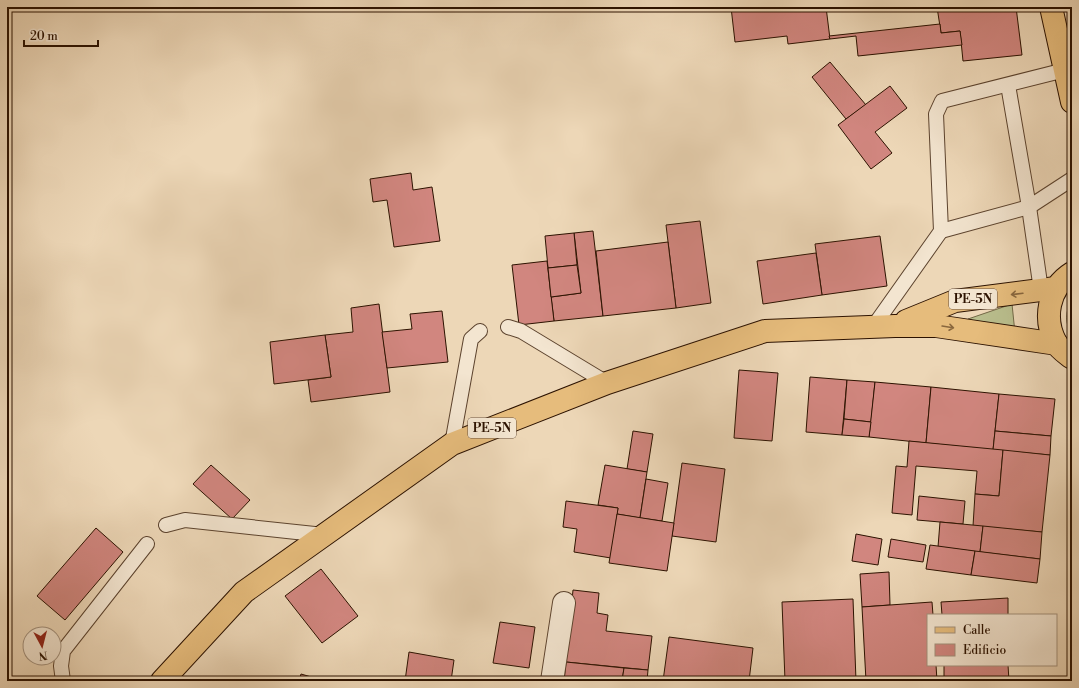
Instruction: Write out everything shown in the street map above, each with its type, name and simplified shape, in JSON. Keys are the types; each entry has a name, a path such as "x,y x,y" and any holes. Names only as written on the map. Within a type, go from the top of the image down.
{"main road":[{"path":"1051,7 1072,102"},
{"name":"PE-5N","path":"895,326 955,302 1062,278"},
{"name":"PE-5N","path":"1062,278 1049,306 1049,326 1064,351"},
{"name":"PE-5N","path":"162,681 244,592 452,444 607,384 765,331 936,326 1064,351"}],"street":[{"path":"552,681 564,603"}],"lane":[{"path":"873,327 941,230 936,114 942,101 1065,70"},
{"path":"1008,85 1029,207 1062,278"},
{"path":"941,230 1029,207 1072,179"},
{"path":"508,327 521,331 607,384"},
{"path":"452,444 471,339 480,331"},
{"path":"166,525 185,520 324,535"},
{"path":"63,681 61,666 63,651 147,544"}],"green space":[{"path":"1072,299 1072,336 1068,327 1067,313"},
{"path":"1012,304 1015,333 968,319"}],"building":[{"path":"731,7 826,7 830,39 788,44 787,36 735,42"},
{"path":"937,7 1016,7 1022,55 963,61 960,31 941,33"},
{"path":"940,24 941,33 960,31 962,45 858,56 856,36 830,39 829,36"},
{"path":"830,62 866,105 846,119 812,77"},
{"path":"890,86 907,108 875,132 892,153 871,169 838,125"},
{"path":"411,173 413,190 432,187 440,241 394,247 387,200 373,202 370,179"},
{"path":"700,221 711,303 676,308 666,225"},
{"path":"593,231 603,316 554,321 551,297 581,293 574,233"},
{"path":"574,233 577,265 548,268 545,236"},
{"path":"880,236 887,286 822,295 815,244"},
{"path":"668,242 676,308 603,316 596,251"},
{"path":"816,253 822,295 763,304 757,261"},
{"path":"547,261 554,321 519,325 512,265"},
{"path":"577,265 581,293 551,297 548,268"},
{"path":"379,304 390,392 311,402 308,380 331,377 325,335 353,332 351,308"},
{"path":"442,311 448,362 387,368 382,332 412,329 410,314"},
{"path":"325,335 331,377 274,384 270,342"},
{"path":"739,370 778,373 772,441 734,438"},
{"path":"810,377 847,380 842,435 806,432"},
{"path":"847,380 875,382 871,422 844,419"},
{"path":"875,382 931,387 926,443 869,437"},
{"path":"931,387 999,394 993,450 926,443"},
{"path":"999,394 1055,399 1051,436 995,431"},
{"path":"844,419 871,422 869,437 842,435"},
{"path":"633,431 653,434 647,472 627,469"},
{"path":"995,431 1051,436 1050,455 993,450"},
{"path":"909,441 1003,450 999,496 975,494 977,471 916,466 912,515 892,513 896,466 907,467"},
{"path":"1003,450 1050,455 1042,532 973,526 975,494 999,496"},
{"path":"682,463 725,469 716,542 672,536"},
{"path":"211,465 250,500 232,519 193,484"},
{"path":"605,465 647,472 640,518 617,514 618,508 598,505"},
{"path":"646,479 668,483 662,521 640,518"},
{"path":"919,496 965,501 963,524 917,520"},
{"path":"566,501 618,508 611,558 574,552 577,529 563,527"},
{"path":"617,514 674,523 667,571 609,563"},
{"path":"940,522 983,526 980,552 938,547"},
{"path":"983,526 1042,532 1040,559 980,552"},
{"path":"96,528 123,552 65,620 37,596"},
{"path":"856,534 882,539 878,565 852,561"},
{"path":"891,539 926,545 923,562 888,557"},
{"path":"930,545 975,551 971,575 926,569"},
{"path":"975,551 1040,559 1037,583 971,575"},
{"path":"321,569 358,616 322,643 285,596"},
{"path":"889,572 890,605 862,607 860,574"},
{"path":"573,590 599,593 597,613 608,615 606,631 652,636 648,670 566,662"},
{"path":"1008,598 1008,614 942,614 941,602"},
{"path":"853,599 856,681 785,681 782,602"},
{"path":"932,602 933,614 927,614 927,666 936,666 937,681 866,681 862,607"},
{"path":"500,622 535,627 529,668 493,663"},
{"path":"669,637 753,648 749,681 663,681"},
{"path":"409,652 454,660 451,681 405,681"},
{"path":"566,662 624,668 622,681 564,681"},
{"path":"944,666 1008,666 1009,681 944,681"},
{"path":"624,668 648,670 647,681 622,681"},
{"path":"301,674 325,681 299,681"}]}
